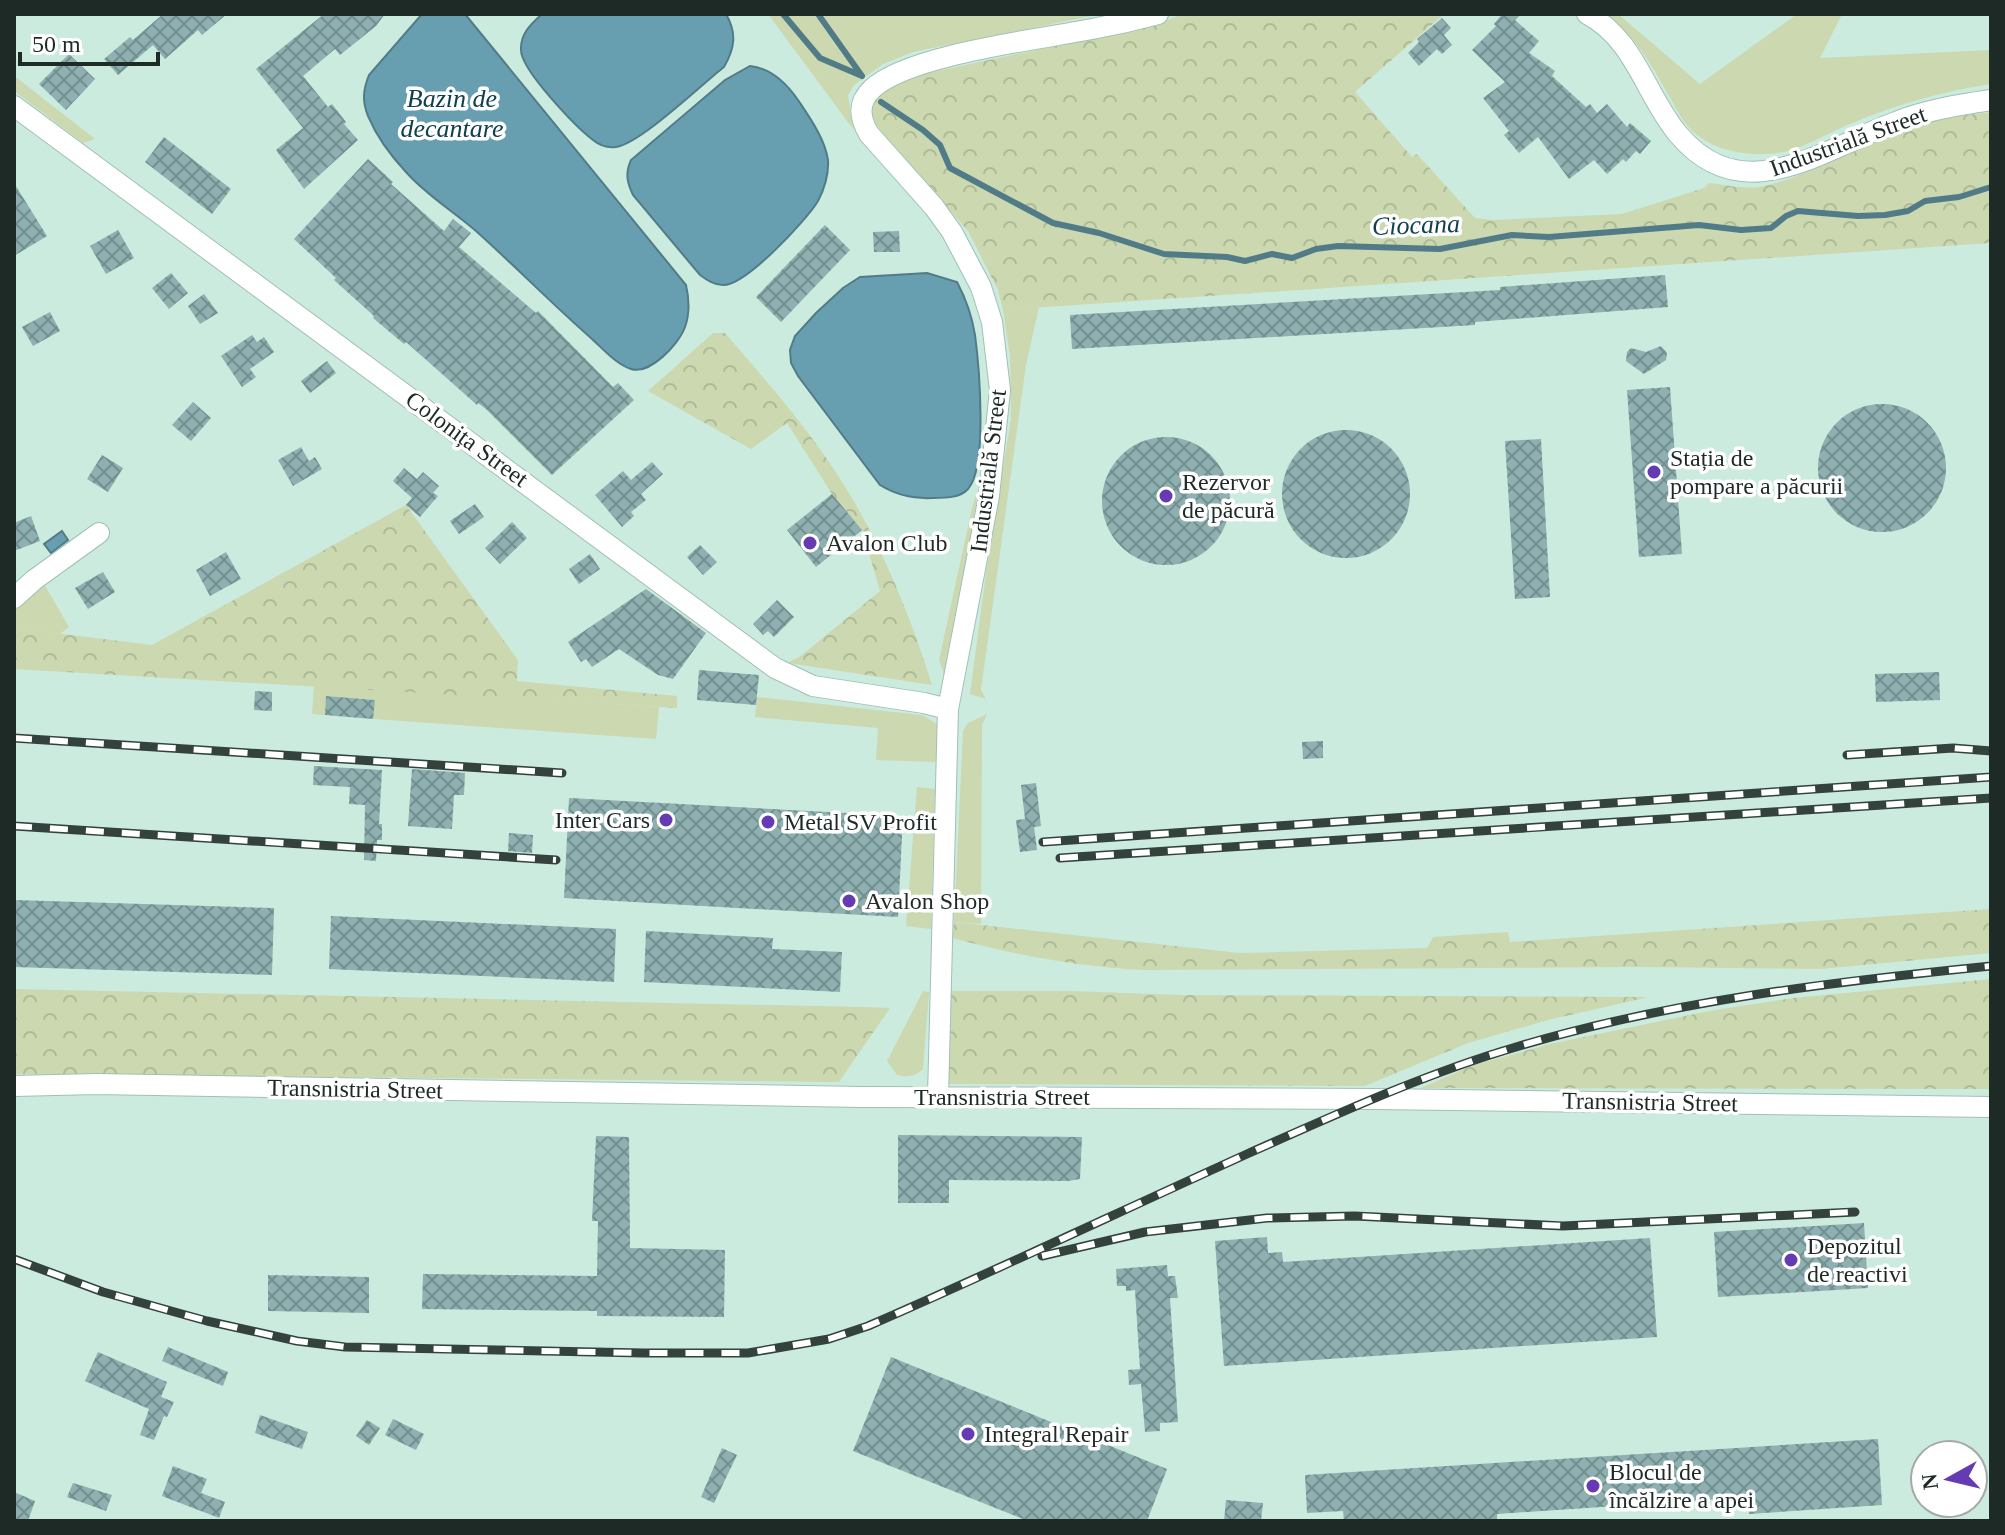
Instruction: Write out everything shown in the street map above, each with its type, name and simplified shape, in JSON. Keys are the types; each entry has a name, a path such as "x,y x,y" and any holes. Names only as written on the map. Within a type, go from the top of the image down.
{"street":[{"name":"Industrială Street","path":"938,1097 948,709 989,496 1000,390 988,310 981,287 934,207 869,134 862,122 863,101 872,88 917,66 961,54 1158,14"},
{"name":"Industrială Street","path":"1587,14 1625,47 1662,112 1679,135 1721,167 1739,172 1771,172 1916,114 1991,100"},
{"name":"Colonița Street","path":"14,106 775,668 813,686 948,709"},
{"path":"14,598 99,533"},
{"name":"Transnistria Street","path":"14,1086 96,1084 938,1097 1991,1107"}],"green space":[{"path":"768,14 1101,14 913,52 883,64 854,85 848,95 853,129"},
{"path":"1182,14 1444,14 1355,92 1412,157 1417,154 1475,218 1492,220 1622,214 1704,188 1709,183 1764,186 1819,167 1916,125 1991,112 1991,243 1003,310 998,290 968,231 876,125 872,113 873,102 890,87 928,73 1158,24"},
{"path":"1603,14 1618,14 1700,84 1797,14 1842,14 1820,58 1991,50 1991,84 1902,105 1788,151 1742,153 1720,148 1690,128 1640,50 1624,30"},
{"path":"14,75 95,139 83,143 14,91"},
{"path":"1039,307 1026,365 981,690 986,699 970,694 1011,419 1010,356 1003,310"},
{"path":"713,333 725,333 792,412 838,476 887,565 932,685 788,663 880,591 862,530 832,494 787,423 751,449 648,391"},
{"path":"979,486 946,680 939,660"},
{"path":"406,505 518,660 517,681 677,696 677,708 14,669 14,628 152,645"},
{"path":"43,582 69,627 60,634 14,628 14,606"},
{"path":"314,685 659,707 656,739 373,719 374,700 327,696 325,715 312,714"},
{"path":"757,697 922,715 940,726 938,762 876,760 878,728 755,717"},
{"path":"987,714 982,725 981,924 954,922 963,731 968,723"},
{"path":"917,787 935,789 931,929 906,926"},
{"path":"1991,909 1991,953 1821,969 1144,970 1047,959 952,938 954,922 1240,953 1427,948 1433,937 1508,932 1510,942"},
{"path":"1991,979 1991,1089 1421,1088 1471,1066 1550,1044 1709,1011 1793,998"},
{"path":"14,989 890,1008 839,1082 14,1074"},
{"path":"923,991 929,992 923,1069 911,1076 897,1075 887,1061"},
{"path":"949,991 1649,997 1548,1020 1468,1043 1365,1086 946,1084"}],"water":[{"name":"Bazin de decantare","path":"422,14 465,14 686,285 688,316 685,327 677,342 655,363 639,370 625,367 615,360 476,231 422,188 384,145 366,111 365,86 369,75"},
{"name":"Bazin de decantare","path":"542,14 726,14 732,28 732,47 724,67 655,125 627,143 607,147 593,140 563,111 539,84 523,59 524,34"},
{"path":"750,66 772,73 794,94 820,137 828,160 828,171 818,201 788,237 745,275 720,285 700,275 633,195 628,170 631,160 725,80"},
{"path":"927,273 957,282 970,314 977,349 980,391 978,460 968,489 947,498 912,497 880,485 791,363 790,350 795,336 843,288 860,277"},
{"path":"62,531 68,540 51,553 44,544"}],"building":[{"path":"163,14 227,14 202,35 198,30 165,59 153,45 118,75 104,59 130,37 133,40"},
{"path":"324,14 385,14 376,26 340,55 335,49 303,76 328,107 332,104 358,140 304,189 276,150 303,128 256,69"},
{"path":"1502,14 1521,14 1515,20 1539,41 1529,53 1555,71 1552,76 1586,107 1590,104 1597,113 1607,104 1627,127 1630,123 1651,141 1640,154 1636,151 1626,162 1623,159 1607,174 1594,160 1569,179 1538,137 1519,153 1504,135 1509,131 1483,98 1505,82 1472,50 1496,26 1494,24"},
{"path":"1442,18 1451,28 1444,35 1452,45 1442,54 1437,49 1419,66 1408,53 1419,42 1417,39"},
{"path":"69,54 95,79 66,110 39,84"},
{"path":"164,137 231,189 212,214 145,162"},
{"path":"368,159 444,231 453,219 471,233 459,247 536,313 538,311 613,387 618,383 634,400 552,475 486,409 477,405 406,342 404,344 373,318 294,239"},
{"path":"14,183 47,236 14,256"},
{"path":"825,225 850,250 781,322 756,297"},
{"path":"118,230 134,258 106,274 90,246"},
{"path":"899,231 900,252 874,252 873,232"},
{"path":"171,273 188,293 169,309 152,288"},
{"path":"1665,275 1668,307 1475,322 1475,325 1072,349 1070,315 1500,290 1500,287"},
{"path":"204,294 218,313 200,324 188,306"},
{"path":"50,312 60,331 33,346 22,327"},
{"path":"252,335 257,342 264,337 274,352 250,369 256,377 242,387 221,356"},
{"path":"1661,346 1667,353 1666,360 1644,374 1626,361 1631,348 1646,352"},
{"path":"327,361 336,373 310,393 301,381"},
{"name":"Stația de pompare a păcurii","path":"1670,387 1682,554 1639,557 1627,390"},
{"path":"193,402 211,418 191,441 172,425"},
{"path":"1882,404 1906,409 1927,423 1941,444 1946,468 1941,492 1927,513 1906,527 1882,532 1858,527 1837,513 1823,492 1818,468 1823,444 1837,423 1858,409"},
{"name":"Rezervor de păcură","path":"1346,430 1370,435 1391,449 1405,470 1410,494 1405,518 1391,539 1370,553 1346,558 1322,553 1301,539 1287,518 1282,494 1287,470 1301,449 1322,435"},
{"name":"Rezervor de păcură","path":"1166,437 1190,442 1211,456 1225,477 1230,501 1225,525 1211,546 1190,560 1166,565 1142,560 1121,546 1107,525 1102,501 1107,477 1121,456 1142,442"},
{"path":"1541,439 1550,597 1515,599 1505,441"},
{"path":"301,447 309,461 315,457 322,469 293,486 278,460"},
{"path":"102,455 123,468 108,492 87,479"},
{"path":"652,462 663,474 641,494 646,500 631,512 634,516 622,527 595,495 623,471 631,480"},
{"path":"404,468 417,479 423,472 439,486 433,493 438,496 420,517 406,505 412,498 393,481"},
{"path":"832,494 862,530 816,567 787,530"},
{"path":"475,504 484,517 459,534 450,521"},
{"path":"31,516 40,541 14,551 14,523"},
{"path":"512,522 527,538 500,564 485,548"},
{"path":"700,545 717,562 703,575 687,557"},
{"path":"226,552 241,579 210,596 196,570"},
{"path":"590,554 600,569 579,584 569,569"},
{"path":"103,572 115,592 88,609 75,588"},
{"path":"646,589 706,633 673,679 658,675 619,649 592,667 586,659 581,662 568,642"},
{"path":"777,600 794,617 774,637 768,631 763,635 753,624"},
{"path":"699,670 759,675 756,705 697,700"},
{"path":"1939,672 1940,700 1876,702 1875,674"},
{"path":"255,691 272,692 272,711 254,710"},
{"path":"326,696 375,700 373,719 325,715"},
{"path":"1323,741 1323,758 1303,759 1302,742"},
{"path":"314,766 382,770 379,824 382,824 382,840 377,840 376,861 364,860 365,805 349,804 350,787 313,785"},
{"path":"412,769 465,773 464,795 454,795 452,829 408,826"},
{"path":"1036,783 1041,826 1034,827 1037,850 1020,852 1016,820 1025,819 1021,785"},
{"path":"569,798 903,816 898,917 564,898"},
{"path":"509,833 533,835 532,853 508,851"},
{"path":"14,900 274,908 272,975 14,967"},
{"path":"331,916 616,929 614,982 329,969"},
{"path":"646,931 773,938 772,949 842,952 840,992 644,982"},
{"path":"898,1135 1082,1137 1080,1179 949,1180 949,1203 898,1203"},
{"path":"596,1136 629,1137 630,1248 725,1250 724,1317 597,1316 597,1311 422,1309 423,1274 597,1276 598,1221 592,1221"},
{"name":"Depozitul de reaсtivi","path":"1864,1223 1868,1288 1718,1297 1714,1232"},
{"path":"1267,1237 1268,1253 1282,1252 1283,1262 1650,1238 1657,1337 1224,1366 1215,1241"},
{"path":"1167,1265 1168,1276 1175,1276 1178,1298 1170,1298 1178,1422 1160,1423 1160,1431 1145,1432 1141,1384 1129,1385 1128,1370 1140,1369 1135,1290 1126,1291 1126,1286 1117,1286 1116,1269"},
{"path":"268,1275 369,1277 369,1313 268,1311"},
{"path":"168,1347 228,1372 223,1386 162,1361"},
{"path":"98,1352 167,1382 161,1397 174,1402 154,1440 140,1435 149,1409 85,1381"},
{"path":"891,1357 1167,1469 1147,1521 1028,1521 853,1451"},
{"path":"260,1415 308,1432 302,1449 255,1433"},
{"path":"393,1419 424,1434 416,1450 385,1435"},
{"path":"367,1420 380,1428 369,1445 356,1436"},
{"name":"Blocul de încălzire a apei","path":"1878,1439 1882,1505 1749,1514 1748,1497 1497,1514 1497,1521 1344,1521 1343,1511 1307,1513 1305,1475"},
{"path":"722,1448 737,1455 714,1503 701,1497"},
{"path":"173,1466 207,1479 201,1493 225,1502 219,1518 162,1496"},
{"path":"73,1483 112,1495 106,1511 67,1497"},
{"path":"14,1492 35,1501 28,1521 14,1521"},
{"path":"1226,1500 1263,1503 1261,1521 1224,1521"}],"waterway":[{"path":"783,14 820,58 862,76"},
{"name":"Ciocana","path":"818,14 862,76"},
{"name":"Ciocana","path":"881,102 940,145 950,168 1053,223 1099,233 1164,254 1227,257 1245,261 1272,254 1292,258 1316,249 1338,246 1440,249 1512,235 1549,237 1699,225 1741,230 1771,228 1798,211 1885,215 1908,211 1925,201 1959,197 1991,187"}],"railway":[{"path":"14,738 562,773"},
{"path":"1847,755 1953,748 1991,751"},
{"path":"1043,842 1991,777"},
{"path":"1060,858 1991,798"},
{"path":"14,826 556,860"},
{"path":"14,1259 103,1292 207,1321 297,1341 345,1347 748,1353 829,1339 868,1326 1347,1110 1414,1082 1516,1047 1692,1005 1871,979 1991,966"},
{"path":"1042,1256 1145,1232 1267,1218 1355,1216 1563,1226 1855,1212"}],"place":[{"name":"Stația de pompare a păcurii","path":"1654,472"},
{"name":"Rezervor de păcură","path":"1166,496"},
{"name":"Avalon Club","path":"810,543"},
{"name":"Inter Cars","path":"666,820"},
{"name":"Metal SV Profit","path":"768,822"},
{"name":"Avalon Shop","path":"849,901"},
{"name":"Depozitul de reaсtivi","path":"1791,1260"},
{"name":"Integral Repair","path":"968,1434"},
{"name":"Blocul de încălzire a apei","path":"1593,1486"}]}
